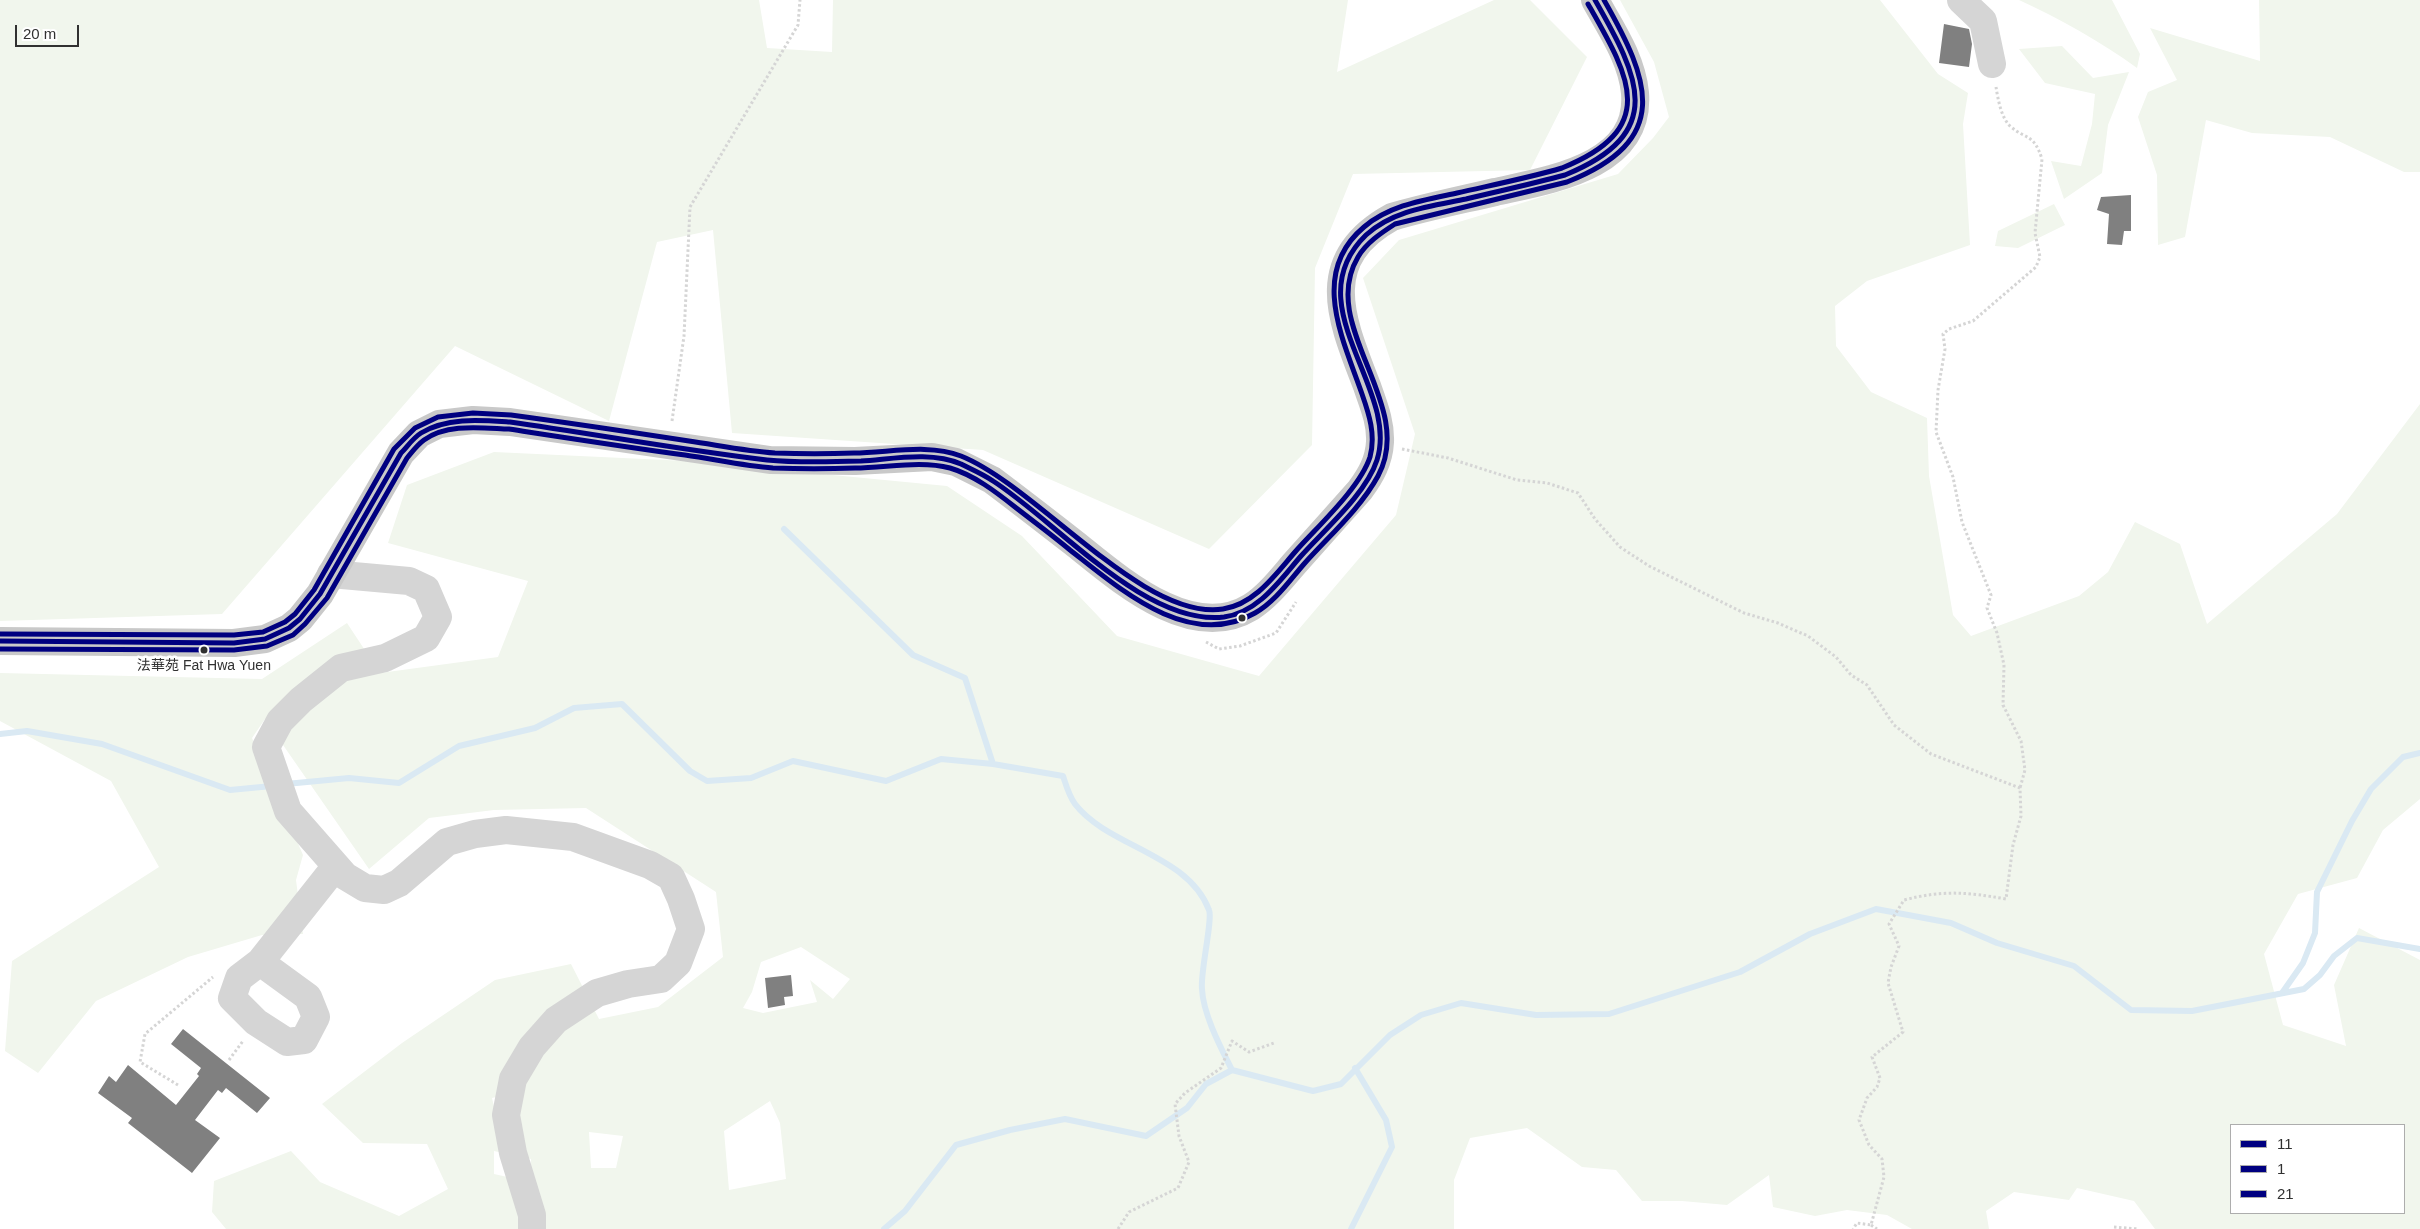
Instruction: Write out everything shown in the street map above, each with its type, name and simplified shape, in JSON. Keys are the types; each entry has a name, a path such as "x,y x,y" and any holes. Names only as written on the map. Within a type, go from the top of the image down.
{"main road":[{"path":"0,641 234,643 265,639 284,631 300,620 320,594 401,453 419,434 433,426 454,422 493,420 670,444 770,460 855,461 932,457 956,462 992,480 1121,580 1146,596 1177,610 1205,618 1230,617 1242,612 1269,592 1360,490 1375,466 1380,441 1378,418 1346,329 1340,299 1343,272 1356,247 1378,225 1392,217 1546,181 1583,169 1607,154 1626,135 1631,126 1635,104 1633,80 1618,41 1595,0"}],"lane":[{"path":"1961,0 1983,21 1992,64"},
{"path":"331,574 409,581 426,589 438,617 426,638 386,658 341,668 301,700 280,722 266,746 288,811 345,876 365,888 384,890 399,883 447,842 475,834 506,830 573,837 650,865 671,877 682,899 691,930 678,963 661,979 628,984 598,993 556,1020 532,1048 513,1079 506,1115 513,1153 532,1215 532,1229"},
{"path":"260,962 336,866"}],"path":[{"path":"670,444 684,336 690,207 798,25 800,0"},
{"path":"1871,1225 1884,1177 1882,1159 1869,1145 1859,1120 1866,1098 1877,1087 1880,1078 1872,1057 1903,1032 1888,983 1899,946 1889,924 1904,900 1931,893 1964,892 2006,899 2013,844 2021,816 2020,788 2024,770 2022,741 2003,706 2004,665 1997,634 1986,608 1991,594 1962,522 1953,477 1936,432 1938,390 1945,349 1943,334 1949,329 1973,321 2036,267 2040,257 2035,233 2042,159 2038,147 2028,136 2010,126 2000,107 1992,64"},
{"path":"1400,448 1448,458 1499,472 1517,480 1547,483 1578,493 1596,519 1620,547 1649,566 1744,613 1778,623 1808,636 1836,657 1851,675 1867,685 1894,725 1931,754 2020,788"},
{"path":"178,1085 140,1062 145,1034 216,973"},
{"path":"1118,1229 1129,1212 1178,1188 1189,1162 1179,1136 1175,1104 1185,1094 1221,1068 1232,1041 1249,1052 1274,1042"},
{"path":"1853,1229 1857,1223 1871,1225 1877,1229"},
{"path":"2114,1227 2138,1229"}],"shaded area":[{"path":"0,0 759,0 767,48 832,52 833,0 1348,0 1337,72 1494,0 1530,0 1587,57 1530,170 1353,174 1315,268 1312,445 1209,549 983,450 732,433 713,230 657,242 609,421 455,346 222,614 0,621"},
{"path":"1620,0 1880,0 1938,74 1968,93 1963,124 1970,245 1867,281 1835,306 1836,346 1871,392 1927,418 1929,476 1953,615 1971,636 2079,596 2108,572 2135,522 2180,544 2207,624 2337,514 2420,404 2420,799 2383,830 2357,878 2298,894 2264,954 2283,1025 2346,1046 2334,985 2359,928 2420,960 2420,1229 2155,1229 2134,1201 2077,1188 2069,1200 2014,1192 1986,1211 1989,1229 1912,1229 1887,1215 1847,1210 1815,1216 1773,1207 1769,1175 1727,1205 1682,1201 1642,1201 1616,1170 1582,1167 1527,1128 1470,1138 1454,1180 1454,1229 226,1229 212,1212 214,1181 291,1151 320,1182 399,1216 448,1189 427,1144 363,1143 322,1104 402,1043 495,980 571,964 599,1019 658,1007 723,957 716,892 586,808 494,810 429,818 369,869 265,719 252,738 303,855 296,880 303,934 262,935 188,957 96,1001 38,1073 5,1051 12,961 159,867 111,781 0,721 0,673 262,679 347,623 380,673 498,657 528,581 388,543 407,485 494,452 687,461 947,486 1022,536 1117,636 1259,676 1396,515 1415,434 1363,278 1399,240 1618,174 1653,138 1669,117 1654,62","holes":["801,947 850,979 833,999 810,980 817,1002 763,1013 743,1008 752,992 761,962","517,1092 498,1124 492,1098","770,1101 780,1123 786,1179 729,1190 724,1131","589,1132 623,1136 616,1168 591,1168","494,1151 531,1159 530,1182 494,1174"]},
{"path":"2019,0 2112,0 2140,54 2137,68 2080,31"},
{"path":"2259,0 2420,0 2420,172 2404,172 2330,137 2252,133 2206,120 2185,237 2158,245 2157,175 2138,117 2148,92 2177,80 2150,28 2260,61"},
{"path":"2062,46 2093,78 2129,72 2108,125 2102,173 2064,199 2051,161 2081,166 2092,124 2095,94 2045,83 2019,49"},
{"path":"2054,204 2065,225 2018,248 1995,246 1998,231"}],"building":[{"path":"1944,24 1969,29 1972,44 1969,67 1939,63"},
{"path":"2131,195 2131,231 2124,231 2122,245 2107,244 2109,214 2097,210 2101,197"},
{"path":"791,975 793,996 784,997 785,1005 768,1008 765,978"},
{"path":"183,1029 270,1098 257,1113 226,1088 222,1093 218,1090 195,1120 220,1138 192,1173 128,1123 132,1118 98,1093 109,1076 116,1082 128,1065 176,1105 199,1076 197,1074 201,1068 171,1044"}],"waterway":[{"path":"784,529 913,655 965,678 993,764 1063,776 1073,801 1089,819 1166,863 1184,876 1199,891 1210,915 1202,981 1203,999 1213,1031 1232,1070"},
{"path":"286,784 349,778 399,783 459,746 535,728 574,708 622,704 690,771 707,781 751,778 793,761 886,781 941,759 993,764"},
{"path":"0,734 27,731 102,744 230,790 272,786"},
{"path":"2282,993 2303,963 2315,933 2317,892 2352,821 2371,789 2403,757 2420,753"},
{"path":"884,1229 905,1211 956,1145 1010,1130 1065,1119 1146,1136 1187,1108 1206,1084 1232,1070 1313,1091 1341,1084 1390,1035 1421,1015 1461,1003 1536,1015 1609,1014 1740,972 1810,934 1876,909 1951,923 1997,943 2074,966 2131,1010 2192,1011 2304,989 2320,975 2334,956 2357,938 2420,949"},
{"path":"1351,1229 1392,1147 1386,1120 1355,1068"}],"transit line":[{"name":"11","path":"0,641 234,643 265,639 289,628 300,619 320,594 401,453 418,435 431,428 453,422 476,420 510,422 767,460 837,462 912,457 949,460 961,464 993,481 1102,567 1163,605 1194,615 1224,617 1236,614 1258,602 1277,585 1364,486 1377,460 1380,433 1375,404 1344,318 1341,290 1347,262 1366,235 1388,220 1413,210 1565,175 1598,159 1619,141 1631,121 1635,101 1632,78 1611,28 1595,0"},
{"name":"1","path":"0,649 234,650 267,646 293,635 327,598 407,458 421,442 433,435 443,431 465,428 509,429 773,468 867,468 915,464 950,468 976,479 992,490 1111,582 1156,610 1181,620 1205,625 1230,623 1255,613 1276,597 1362,500 1378,476 1387,449 1386,421 1349,310 1349,283 1361,252 1374,239 1395,224 1567,182 1601,165 1624,147 1637,127 1642,106 1640,82 1633,57 1604,0"},
{"name":"21","path":"0,634 234,635 263,632 285,622 295,614 314,590 394,449 415,428 438,417 473,413 511,415 775,453 867,453 922,449 948,452 961,456 991,472 1125,574 1159,595 1192,607 1223,609 1234,606 1255,595 1272,579 1348,494 1365,469 1370,457 1372,433 1369,417 1340,329 1335,307 1334,286 1338,265 1347,245 1364,227 1396,208 1562,168 1593,152 1614,136 1625,118 1628,98 1624,77 1615,54 1588,4"}],"place":[{"name":"法華苑 Fat Hwa Yuen","path":"204,650"}]}
